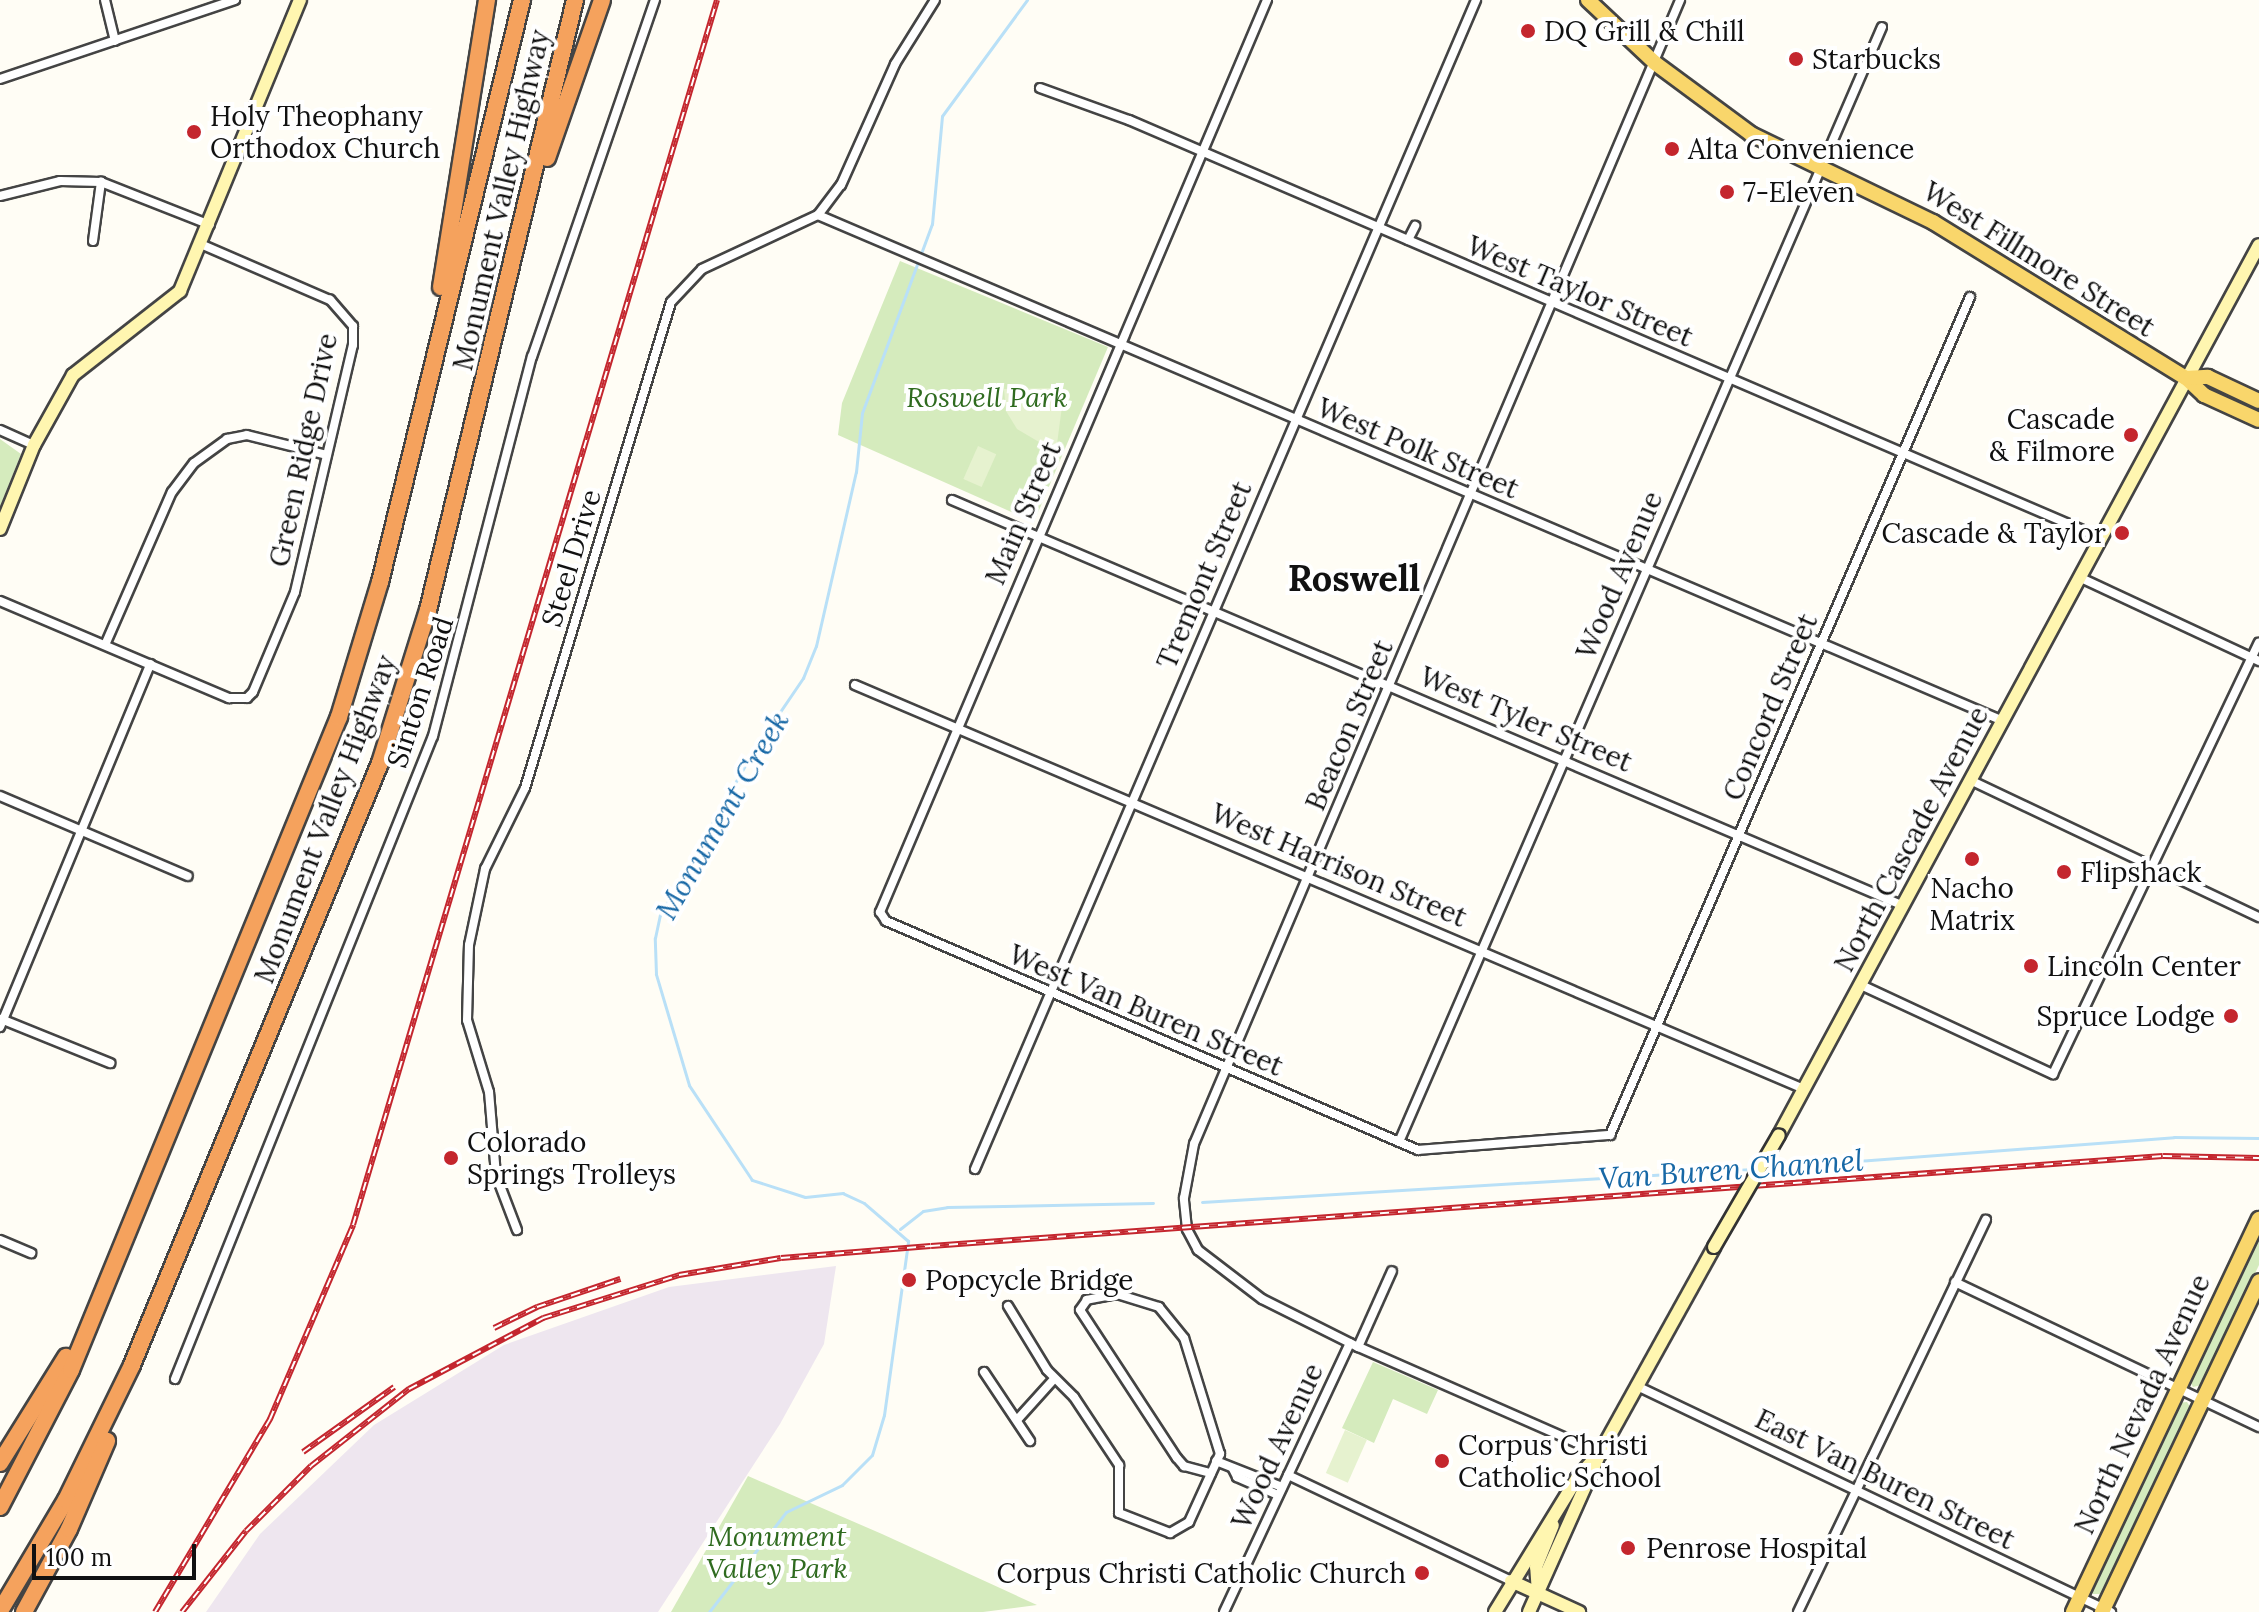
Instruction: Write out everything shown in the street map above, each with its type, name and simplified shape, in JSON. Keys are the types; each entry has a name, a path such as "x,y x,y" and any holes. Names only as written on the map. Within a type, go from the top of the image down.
{"highway":[{"path":"431,368 487,0"},
{"name":"Monument Valley Highway","path":"0,1507 55,1404 108,1282 334,729 380,582 522,0"},
{"name":"Monument Valley Highway","path":"0,1611 66,1500 132,1365 388,741 428,610 575,0"},
{"path":"521,228 602,0"},
{"path":"0,1463 108,1282"},
{"path":"24,1612 91,1481 132,1365"}],"main road":[{"name":"West Fillmore Street","path":"1588,0 1655,63 1732,122 1818,168 1933,222 2186,378 2204,395 2259,420"},
{"path":"0,529 34,445 73,375 175,299 203,245 297,1"},
{"name":"North Cascade Avenue","path":"1529,1612 1600,1453 1861,985 2259,245"},
{"path":"2186,378 2208,377 2259,401"},
{"name":"North Nevada Avenue","path":"2073,1612 2259,1219"},
{"name":"North Nevada Avenue","path":"2105,1611 2259,1281"},
{"name":"North Cascade Avenue","path":"1495,1612 1562,1500 1600,1453"},
{"path":"1538,1593 1536,1567 1562,1500"},
{"path":"1511,1581 1579,1612"}],"street":[{"path":"105,0 115,41"},
{"path":"0,79 235,0"},
{"name":"Sinton Road","path":"175,1379 436,729 532,357 655,0"},
{"name":"Steel Drive","path":"517,1230 496,1175 489,1092 467,1020 469,945 485,869 525,788 671,302 702,269 818,215 847,174 895,64 935,0"},
{"name":"Main Street","path":"880,912 956,726 1267,0"},
{"name":"Tremont Street","path":"975,1169 1476,0"},
{"name":"Beacon Street","path":"1354,1345 1262,1299 1198,1250 1185,1217 1186,1175 1226,1069 1680,0"},
{"name":"Wood Avenue","path":"1399,1142 1818,168 1882,27"},
{"name":"West Taylor Street","path":"1040,88 1203,152 2101,538"},
{"path":"0,196 51,182 101,182 210,225"},
{"path":"93,241 101,182"},
{"name":"West Polk Street","path":"818,215 2001,720"},
{"path":"1408,240 1415,226"},
{"name":"Green Ridge Drive","path":"150,664 229,698 247,698 291,604 353,345 349,318 330,300 203,245"},
{"name":"Concord Street","path":"1610,1135 1970,297"},
{"path":"0,430 34,445"},
{"path":"105,645 172,492 194,463 236,436 327,455"},
{"name":"West Tyler Street","path":"952,500 1904,906"},
{"path":"2079,577 2256,660"},
{"path":"0,601 150,664 1,1022 110,1063"},
{"path":"1861,985 2053,1074 2150,866 2256,660 2259,643"},
{"name":"West Harrison Street","path":"855,685 1132,800 1804,1089"},
{"path":"1970,780 2259,917"},
{"path":"0,796 188,876"},
{"name":"West Van Buren Street","path":"880,912 886,921 1418,1150 1610,1135"},
{"path":"1798,1612 1986,1220"},
{"path":"0,1240 31,1253"},
{"name":"Wood Avenue","path":"1224,1612 1280,1491 1392,1271"},
{"path":"1955,1282 2259,1427"},
{"path":"1008,1306 1054,1379 1074,1397 1119,1465 1119,1513 1164,1533 1177,1533 1189,1522 1211,1473 1216,1461 1218,1442 1184,1338 1169,1315 1128,1294 1087,1300 1080,1310 1170,1450 1184,1466 1211,1473"},
{"path":"1354,1345 1600,1453"},
{"path":"984,1372 1030,1441"},
{"path":"1017,1420 1054,1379"},
{"name":"East Van Buren Street","path":"1639,1387 2105,1611"},
{"path":"1216,1461 1233,1469 1237,1477 1280,1491"},
{"path":"1288,1475 1511,1581"}],"shaded area":[{"path":"836,1266 824,1344 780,1424 658,1612 206,1612 260,1534 374,1425 504,1345 669,1287"}],"green space":[{"name":"Roswell Park","path":"900,261 1108,347 1034,522 838,435 842,403"},
{"path":"1058,388 1064,391 1057,444 1039,442 1017,429 1006,411 1004,389"},
{"path":"0,439 21,454 0,507"},
{"path":"978,446 996,454 982,487 963,479"},
{"path":"2259,1230 2259,1265 2202,1385 2193,1387 2189,1379"},
{"path":"1373,1362 1438,1390 1427,1414 1393,1399 1374,1443 1342,1428"},
{"path":"2187,1402 2192,1410 2104,1594 2093,1594 2090,1587 2177,1403"},
{"path":"1345,1430 1367,1440 1348,1483 1326,1473"},
{"name":"Monument Valley Park","path":"748,1476 1037,1605 983,1612 671,1612"}],"waterway":[{"name":"Monument Creek","path":"709,1612 786,1512 842,1485 872,1455 884,1415 908,1241 864,1203 843,1193 805,1197 752,1180 689,1085 656,974 655,938 660,915 752,753 803,678 816,646 856,472 862,413 932,224 942,116 1027,0"},
{"name":"Van Buren Channel","path":"1764,1168 2174,1137 2259,1138"},
{"name":"Van Buren Channel","path":"1202,1202 1753,1169"},
{"name":"Van Buren Channel","path":"900,1229 923,1211 947,1207 1153,1203"}],"railway":[{"path":"155,1612 270,1419 353,1225 717,0"},
{"path":"182,1612 246,1531 311,1466 409,1389 543,1318 679,1275 781,1258 931,1246 2163,1156 2259,1158"},
{"path":"494,1328 537,1307 620,1279"},
{"path":"303,1452 394,1387"}],"place":[{"name":"DQ Grill & Chill","path":"1528,31"},
{"name":"Starbucks","path":"1796,59"},
{"name":"Holy Theophany Orthodox Church","path":"194,132"},
{"name":"Alta Convenience","path":"1672,149"},
{"name":"7-Eleven","path":"1727,192"},
{"name":"Cascade & Filmore","path":"2131,435"},
{"name":"Cascade & Taylor","path":"2122,533"},
{"name":"Nacho Matrix","path":"1972,859"},
{"name":"Flipshack","path":"2064,872"},
{"name":"Lincoln Center","path":"2031,966"},
{"name":"Spruce Lodge","path":"2231,1016"},
{"name":"Colorado Springs Trolleys","path":"451,1158"},
{"name":"Popcycle Bridge","path":"909,1280"},
{"name":"Corpus Christi Catholic School","path":"1442,1461"},
{"name":"Penrose Hospital","path":"1628,1548"},
{"name":"Corpus Christi Catholic Church","path":"1422,1573"}],"district":[{"name":"Roswell","path":"1354,579"}]}
